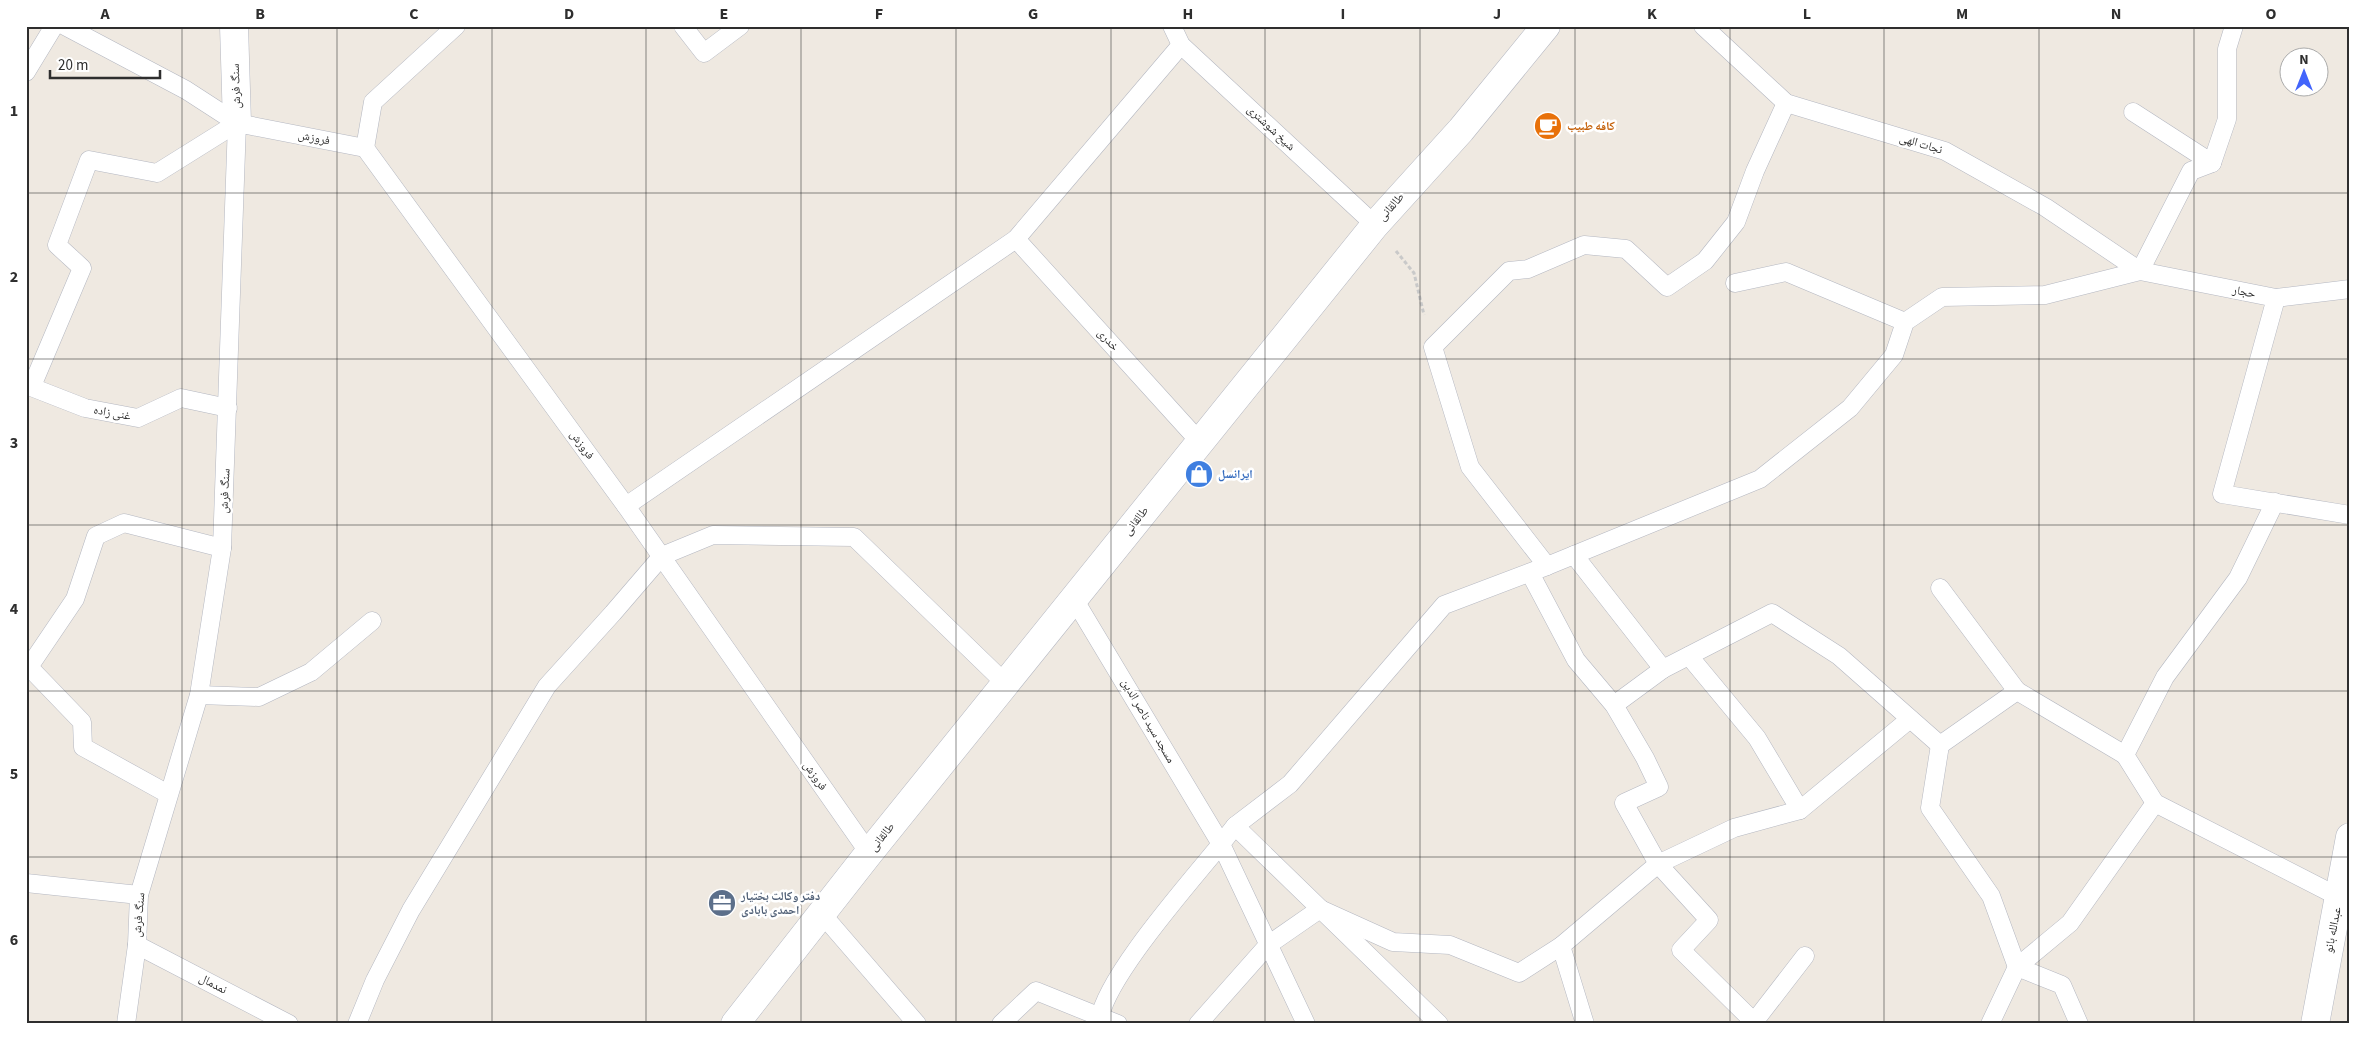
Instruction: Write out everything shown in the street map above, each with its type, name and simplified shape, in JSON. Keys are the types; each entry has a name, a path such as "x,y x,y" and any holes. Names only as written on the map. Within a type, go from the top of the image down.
{"main road":[{"name":"سنگ فرش","path":"234,26 237,122"},
{"name":"طالقانی","path":"735,1024 868,853 1074,599 1199,441 1375,225 1461,130 1546,26"},
{"name":"عبدالله بانو","path":"2315,1024 2350,837"}],"lane":[{"path":"26,72 54,26"},
{"path":"29,385 82,268 57,245 89,160 157,173 237,122 186,90 65,26"},
{"path":"365,148 373,102 456,26"},
{"path":"683,26 704,52 740,26"},
{"name":"شیخ شوشتری","path":"1172,26 1181,45 1375,225"},
{"name":"نجات الهی","path":"1703,26 1786,103 1945,151 2045,207 2140,270"},
{"path":"2212,163 2227,119 2227,50 2234,26"},
{"path":"626,506 1016,239 1181,45"},
{"path":"1547,566 1470,467 1433,347 1509,270 1528,269 1584,245 1626,249 1667,287 1704,261 1736,222 1755,171 1786,103"},
{"path":"2133,112 2212,163"},
{"name":"فروزش","path":"237,122 365,148 662,556 868,853"},
{"name":"سنگ فرش","path":"126,1024 137,944 139,895 199,696 222,548 237,122"},
{"path":"1099,1019 1118,974 1235,826 1290,784 1444,605 1574,556 1760,479 1850,408 1894,355 1905,322 1942,297 2045,296 2140,270 2191,171 2212,163"},
{"name":"خدری","path":"1016,239 1199,441"},
{"name":"حجار","path":"2140,270 2276,298 2350,289"},
{"path":"1735,283 1786,272 1905,322"},
{"path":"2276,298 2222,494 2350,515"},
{"name":"غنی زاده","path":"29,385 85,408 138,418 181,398 228,408"},
{"path":"2125,755 2164,677 2238,578 2275,502"},
{"path":"168,794 83,747 82,722 28,666 75,599 96,536 124,523 222,548"},
{"path":"357,1024 375,980 411,910 546,686 662,556 714,535 854,537 1006,683"},
{"path":"1574,556 1663,669"},
{"path":"1530,573 1576,660 1614,705 1645,758 1659,787 1624,803 1658,864 1709,920 1681,950 1753,1023 1805,956"},
{"path":"1940,588 2017,691 2125,755 2155,803 2339,897"},
{"name":"مسجد سید ناصر الدین","path":"1074,599 1221,844 1306,1024"},
{"path":"1614,705 1663,669 1772,613 1839,656 1940,745"},
{"path":"199,696 259,697 310,672 372,621"},
{"path":"1689,656 1757,738 1800,810"},
{"path":"2017,691 1940,745 1930,808 1991,896 2017,967 2062,985 2079,1024"},
{"path":"1320,909 1393,942 1450,944 1519,972 1561,946 1658,864 1734,828 1800,810 1910,719"},
{"path":"1990,1024 2017,967 2070,923 2155,803"},
{"path":"1235,826 1439,1024"},
{"path":"26,882 139,895"},
{"path":"1198,1024 1268,944 1320,909"},
{"path":"822,914 916,1024"},
{"name":"نمدمال","path":"137,944 289,1024"},
{"path":"1561,946 1586,1024"},
{"path":"1001,1024 1036,991 1099,1019 1118,1024"}],"path":[{"path":"1375,225 1414,273 1433,347"}],"place":[{"name":"کافه طبیب","path":"1548,126"},
{"name":"ایرانسل","path":"1199,474"},
{"name":"دفتر وکالت بختیار احمدی بابادی","path":"722,903"}]}
